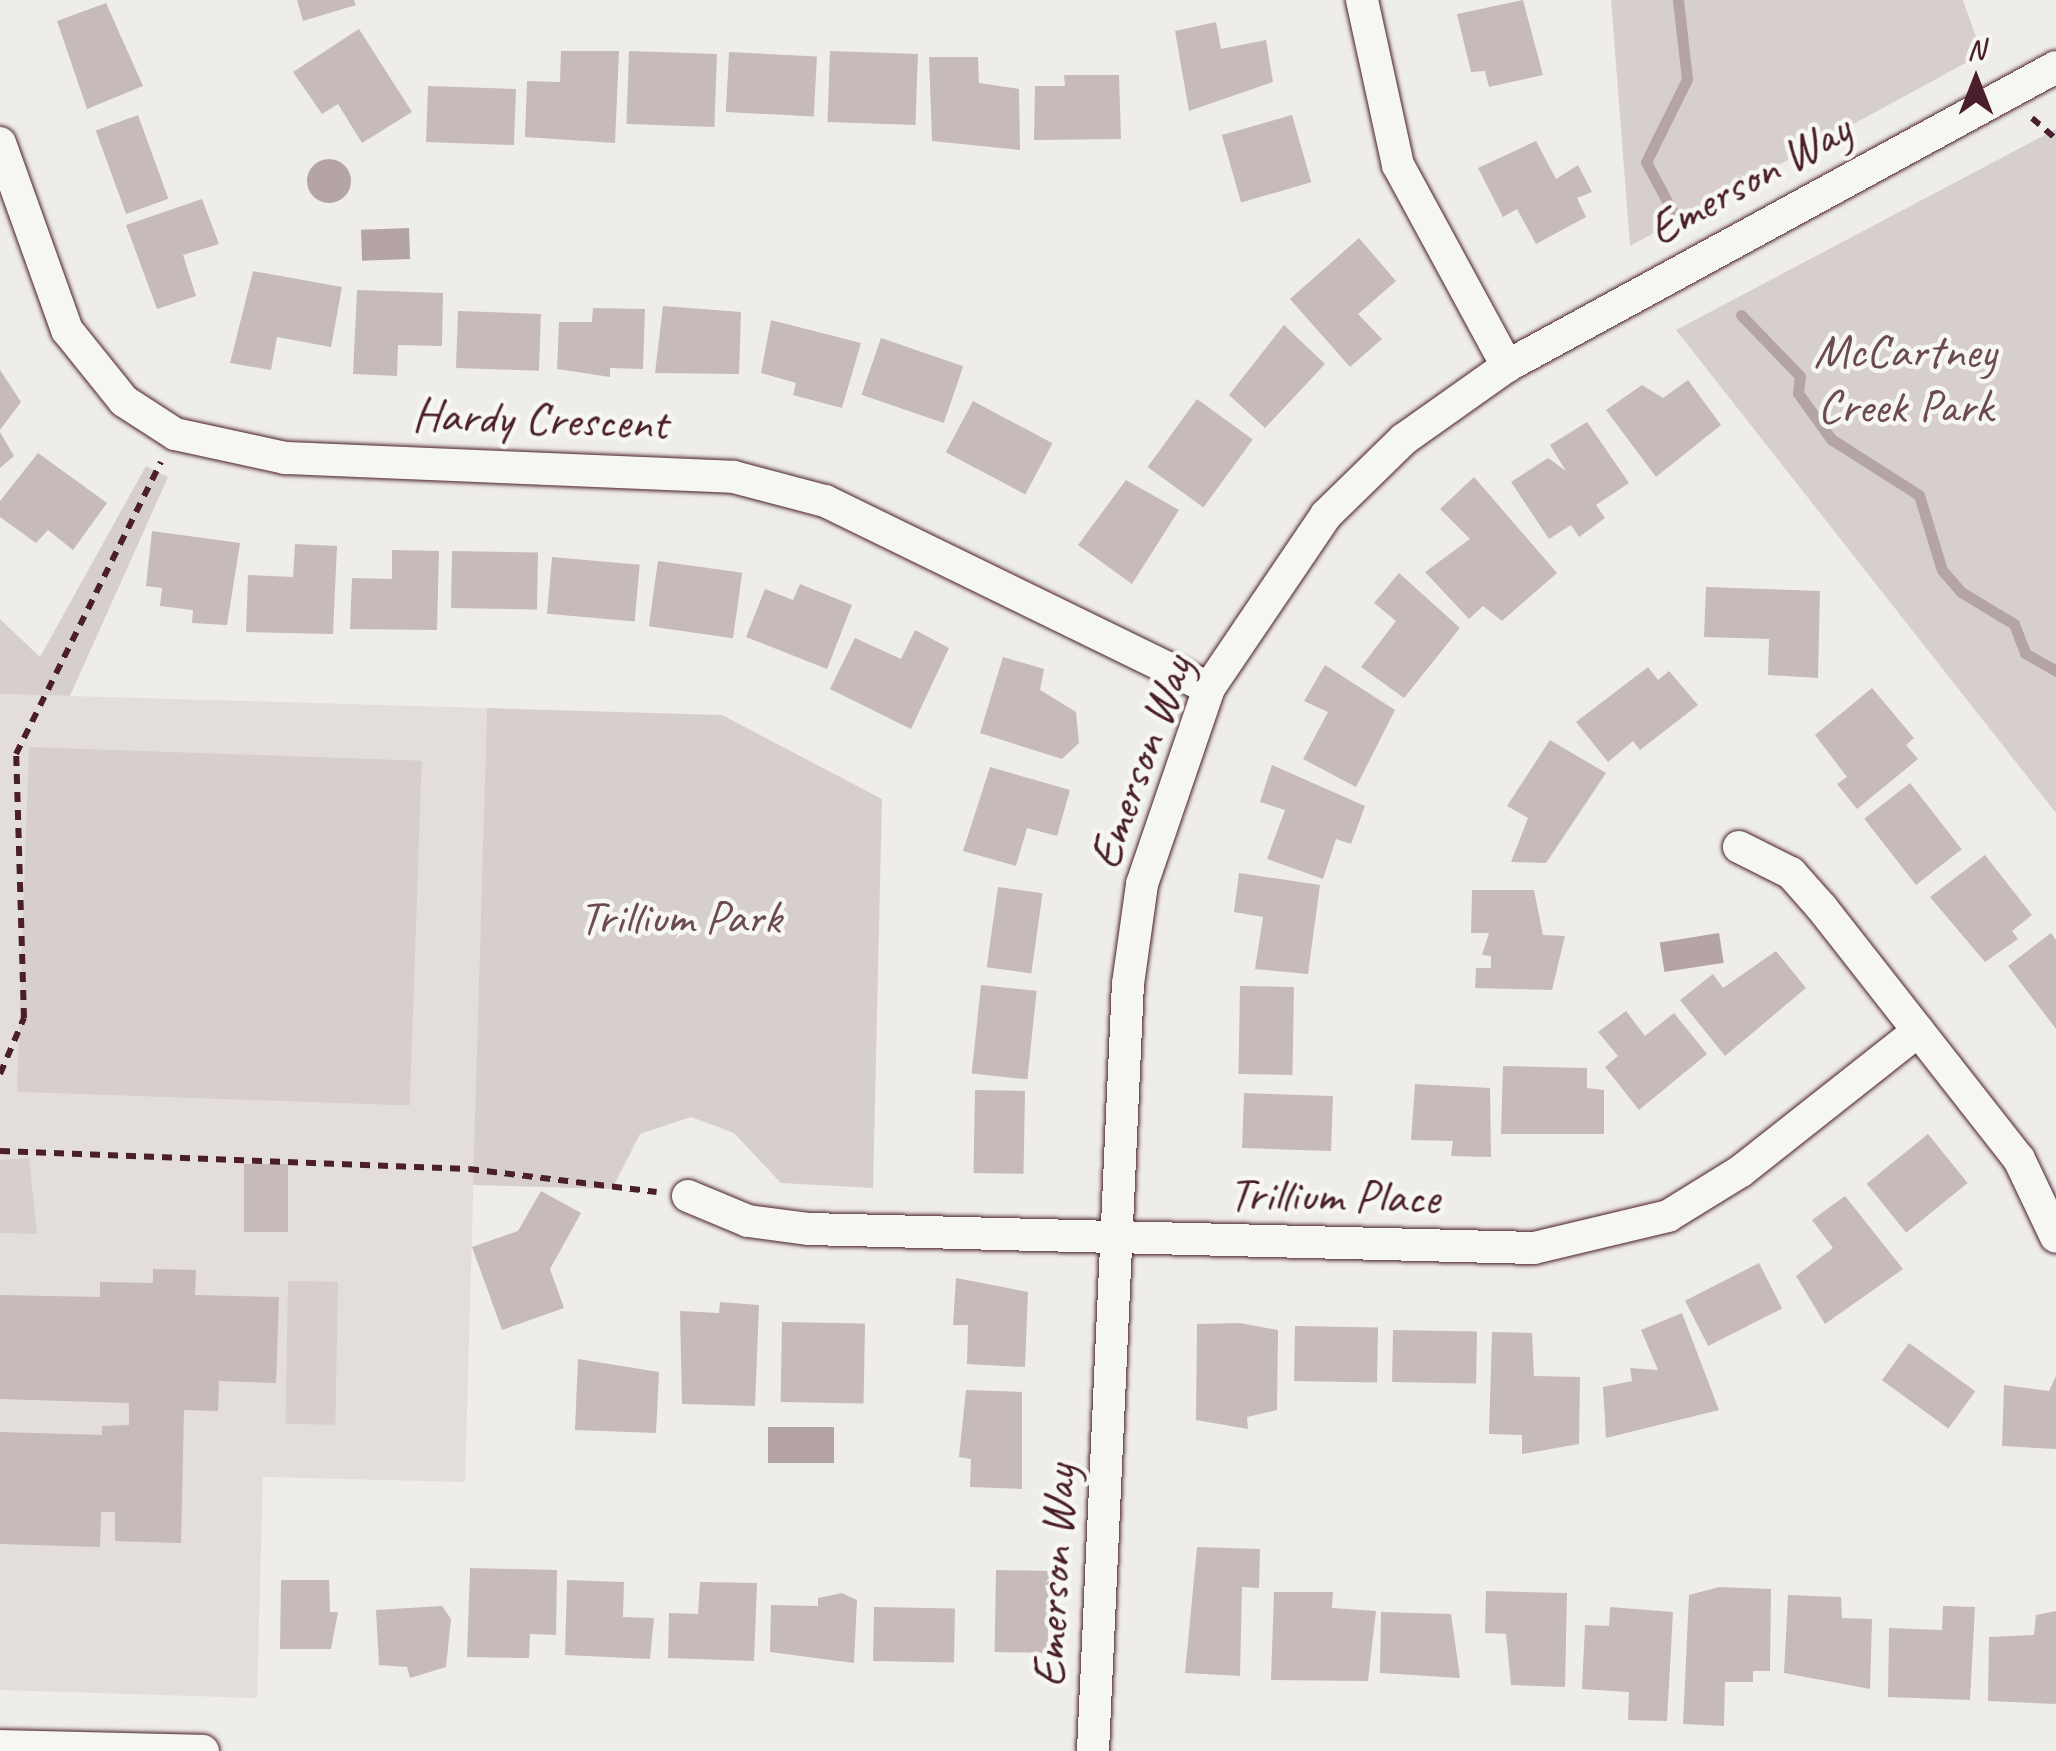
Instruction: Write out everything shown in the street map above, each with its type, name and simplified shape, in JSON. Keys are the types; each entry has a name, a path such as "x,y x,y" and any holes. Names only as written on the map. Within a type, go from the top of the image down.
{"street":[{"path":"1362,0 1398,165 1507,366"},
{"name":"Emerson Way","path":"1093,1751 1128,984 1142,884 1208,688 1326,515 1404,439 1507,366 2056,68"},
{"name":"Hardy Crescent","path":"0,143 66,330 124,401 175,434 284,458 734,477 825,501 1208,688"},
{"path":"1740,848 1791,873 2019,1160 2056,1237"},
{"name":"Trillium Place","path":"688,1196 748,1221 809,1229 1534,1248 1590,1240 1668,1216 1742,1170 1918,1031"},
{"path":"0,1746 203,1751"}],"path":[{"path":"0,1074 24,1018 16,754 175,434"},
{"path":"0,1150 469,1169 688,1196"}],"shaded area":[{"path":"329,159 345,165 351,181 345,197 329,203 313,197 307,181 313,165"},
{"path":"409,228 410,259 362,261 361,230"},
{"path":"0,694 487,708 465,1482 263,1477 257,1698 0,1690"},
{"path":"1719,933 1724,963 1664,972 1660,942"},
{"path":"768,1427 834,1427 834,1463 768,1463"}],"green space":[{"path":"1611,0 1963,0 1982,54 1630,246"},
{"name":"McCartney Creek Park","path":"2056,129 2056,813 1676,330"},
{"path":"146,466 168,477 70,696 0,694 0,619 40,657"},
{"name":"Trillium Park","path":"487,708 722,715 882,799 873,1188 781,1183 734,1133 691,1117 640,1134 612,1189 473,1185"},
{"path":"29,747 422,761 410,1106 17,1092"},
{"path":"29,1158 37,1234 0,1233 0,1160"},
{"path":"288,1281 338,1282 335,1425 286,1424"}],"building":[{"path":"297,0 354,0 356,5 303,21"},
{"path":"1523,0 1543,75 1489,87 1485,71 1471,72 1457,14"},
{"path":"106,3 143,86 87,109 57,21"},
{"path":"1216,22 1221,49 1266,40 1273,82 1189,111 1175,31"},
{"path":"359,29 412,112 362,143 338,104 322,114 293,72"},
{"path":"561,51 619,51 615,143 525,137 527,81 560,82"},
{"path":"629,51 717,54 714,127 626,124"},
{"path":"830,51 918,54 915,125 828,122"},
{"path":"729,52 817,57 814,117 726,112"},
{"path":"929,57 978,57 979,83 1019,89 1020,150 932,141"},
{"path":"1064,75 1119,75 1121,139 1034,140 1035,86 1065,86"},
{"path":"428,86 516,89 514,145 426,142"},
{"path":"138,115 168,199 126,214 96,130"},
{"path":"1292,115 1311,182 1241,202 1222,135"},
{"path":"1536,141 1556,179 1578,165 1592,192 1577,198 1586,217 1536,244 1517,209 1503,217 1478,168"},
{"path":"202,199 219,244 183,255 196,296 157,309 126,225"},
{"path":"1359,238 1396,281 1358,314 1382,339 1350,367 1290,299"},
{"path":"253,271 342,287 331,347 277,337 271,370 230,363"},
{"path":"357,290 443,293 442,346 398,345 397,376 353,374"},
{"path":"663,306 741,312 739,374 655,373"},
{"path":"593,308 645,309 643,369 610,368 610,377 557,369 559,322 592,322"},
{"path":"458,311 541,314 539,371 456,368"},
{"path":"771,320 861,343 842,408 793,395 796,383 761,373"},
{"path":"1284,325 1325,364 1265,428 1229,395"},
{"path":"881,338 963,366 944,423 861,395"},
{"path":"0,370 21,402 0,430"},
{"path":"1688,380 1721,425 1656,477 1606,410 1642,385 1663,398"},
{"path":"1197,399 1253,440 1203,508 1148,467"},
{"path":"973,401 1052,443 1025,494 946,452"},
{"path":"1587,422 1629,483 1596,505 1605,518 1579,537 1571,525 1549,539 1511,482 1548,458 1566,471 1550,445"},
{"path":"0,432 14,456 0,468"},
{"path":"38,453 107,503 73,550 48,530 36,543 0,517 0,501"},
{"path":"1474,477 1557,573 1502,621 1483,606 1469,619 1425,572 1470,539 1440,509"},
{"path":"1126,480 1179,510 1132,584 1078,545"},
{"path":"152,531 240,543 227,625 192,623 193,610 160,606 162,588 146,586"},
{"path":"295,544 337,546 333,634 246,632 248,575 293,577"},
{"path":"392,550 439,551 437,630 350,629 352,578 392,579"},
{"path":"452,551 538,553 537,609 451,608"},
{"path":"552,557 640,565 635,621 547,614"},
{"path":"658,561 742,573 733,638 649,626"},
{"path":"1399,573 1460,628 1404,698 1361,667 1396,621 1374,603"},
{"path":"800,584 852,605 827,669 746,637 765,589 793,600"},
{"path":"1706,587 1820,591 1818,678 1768,675 1769,639 1704,637"},
{"path":"915,630 949,648 911,729 830,689 855,638 901,659"},
{"path":"1003,657 1044,669 1040,690 1076,712 1079,743 1062,759 980,733"},
{"path":"1325,665 1395,710 1356,787 1303,759 1328,712 1304,701"},
{"path":"1648,667 1658,680 1669,671 1698,705 1640,750 1633,741 1608,762 1576,722"},
{"path":"1872,688 1914,738 1906,745 1918,759 1857,809 1837,784 1847,777 1815,735"},
{"path":"1550,740 1606,773 1546,863 1511,862 1528,818 1507,806"},
{"path":"1272,765 1365,806 1351,844 1336,839 1323,879 1267,859 1285,810 1260,802"},
{"path":"990,767 1070,790 1057,836 1027,828 1016,866 963,851"},
{"path":"1910,783 1962,849 1916,885 1864,819"},
{"path":"1985,855 2032,915 2012,931 2018,939 1985,962 1930,897"},
{"path":"1239,873 1320,885 1308,974 1255,969 1263,917 1234,912"},
{"path":"998,887 1043,893 1031,973 987,967"},
{"path":"1472,890 1534,890 1543,935 1565,936 1552,990 1475,988 1476,968 1491,968 1491,956 1482,955 1489,933 1471,933"},
{"path":"2051,933 2056,940 2056,1029 2008,966"},
{"path":"1776,951 1806,988 1725,1056 1680,1000 1713,974 1723,988"},
{"path":"981,985 1037,991 1027,1079 972,1074"},
{"path":"1240,986 1294,987 1292,1075 1238,1074"},
{"path":"1626,1011 1645,1036 1674,1013 1707,1054 1639,1110 1605,1067 1618,1056 1598,1032"},
{"path":"1503,1066 1587,1068 1587,1088 1604,1090 1604,1134 1501,1134"},
{"path":"1415,1084 1490,1088 1491,1157 1451,1156 1453,1141 1411,1140"},
{"path":"975,1090 1025,1091 1024,1174 974,1173"},
{"path":"1244,1093 1333,1096 1331,1151 1242,1148"},
{"path":"1928,1134 1968,1183 1906,1233 1867,1184"},
{"path":"244,1164 288,1164 288,1232 244,1232"},
{"path":"541,1191 581,1213 550,1269 564,1308 502,1330 472,1247 518,1231"},
{"path":"1845,1196 1903,1269 1825,1324 1796,1276 1833,1248 1812,1220"},
{"path":"1759,1263 1782,1308 1708,1346 1685,1301"},
{"path":"153,1269 196,1270 195,1295 279,1297 276,1383 219,1381 218,1411 184,1410 181,1543 115,1541 115,1512 101,1512 100,1547 0,1544 0,1432 102,1435 102,1426 129,1425 129,1403 0,1399 0,1295 100,1297 100,1282 153,1283"},
{"path":"956,1278 1028,1292 1025,1367 967,1364 968,1325 953,1325"},
{"path":"720,1302 759,1305 755,1406 682,1404 680,1311 719,1313"},
{"path":"1682,1313 1719,1410 1606,1438 1603,1387 1632,1381 1630,1368 1658,1370 1641,1330"},
{"path":"782,1322 865,1323 864,1403 781,1402"},
{"path":"1240,1323 1278,1330 1277,1410 1247,1417 1248,1429 1196,1420 1197,1324"},
{"path":"1295,1326 1378,1327 1377,1382 1294,1381"},
{"path":"1393,1330 1477,1331 1476,1383 1392,1382"},
{"path":"1492,1332 1532,1333 1534,1376 1580,1377 1579,1444 1522,1454 1522,1435 1489,1434"},
{"path":"1909,1343 1975,1391 1948,1428 1882,1380"},
{"path":"578,1359 659,1372 656,1433 575,1430"},
{"path":"2056,1376 2056,1449 2002,1446 2004,1385 2049,1391"},
{"path":"966,1390 1022,1392 1022,1489 970,1487 971,1459 959,1457"},
{"path":"1197,1547 1260,1549 1259,1588 1242,1587 1240,1676 1185,1673"},
{"path":"470,1568 557,1570 556,1635 530,1634 529,1658 467,1657"},
{"path":"996,1570 1049,1571 1048,1653 995,1652"},
{"path":"281,1580 329,1580 330,1612 338,1612 331,1649 280,1649"},
{"path":"567,1580 624,1582 623,1617 654,1618 650,1659 565,1655"},
{"path":"700,1582 757,1583 754,1661 668,1658 669,1613 698,1614"},
{"path":"1719,1587 1771,1589 1770,1671 1753,1671 1753,1682 1725,1682 1724,1726 1683,1724 1689,1595"},
{"path":"1486,1591 1567,1593 1565,1687 1511,1685 1506,1634 1485,1633"},
{"path":"1274,1592 1333,1592 1332,1608 1376,1611 1368,1681 1271,1680"},
{"path":"842,1593 857,1600 854,1663 770,1652 771,1605 818,1606 818,1598"},
{"path":"1788,1595 1841,1597 1842,1618 1872,1619 1870,1689 1784,1673"},
{"path":"442,1606 451,1619 446,1667 410,1678 407,1667 379,1665 376,1610"},
{"path":"1943,1606 1975,1607 1970,1700 1888,1697 1889,1628 1942,1630"},
{"path":"874,1607 955,1608 954,1662 873,1661"},
{"path":"1610,1607 1673,1612 1667,1721 1628,1720 1629,1692 1582,1689 1585,1625 1609,1626"},
{"path":"2056,1611 2056,1704 1988,1701 1989,1637 2034,1635 2036,1615"},
{"path":"1381,1612 1451,1614 1460,1678 1380,1673"}],"waterway":[{"path":"1675,216 1646,162 1687,79 1678,0"},
{"path":"1741,315 1800,376 1798,393 1831,439 1919,495 1942,570 1961,592 2014,624 2025,653 2056,671"}]}
